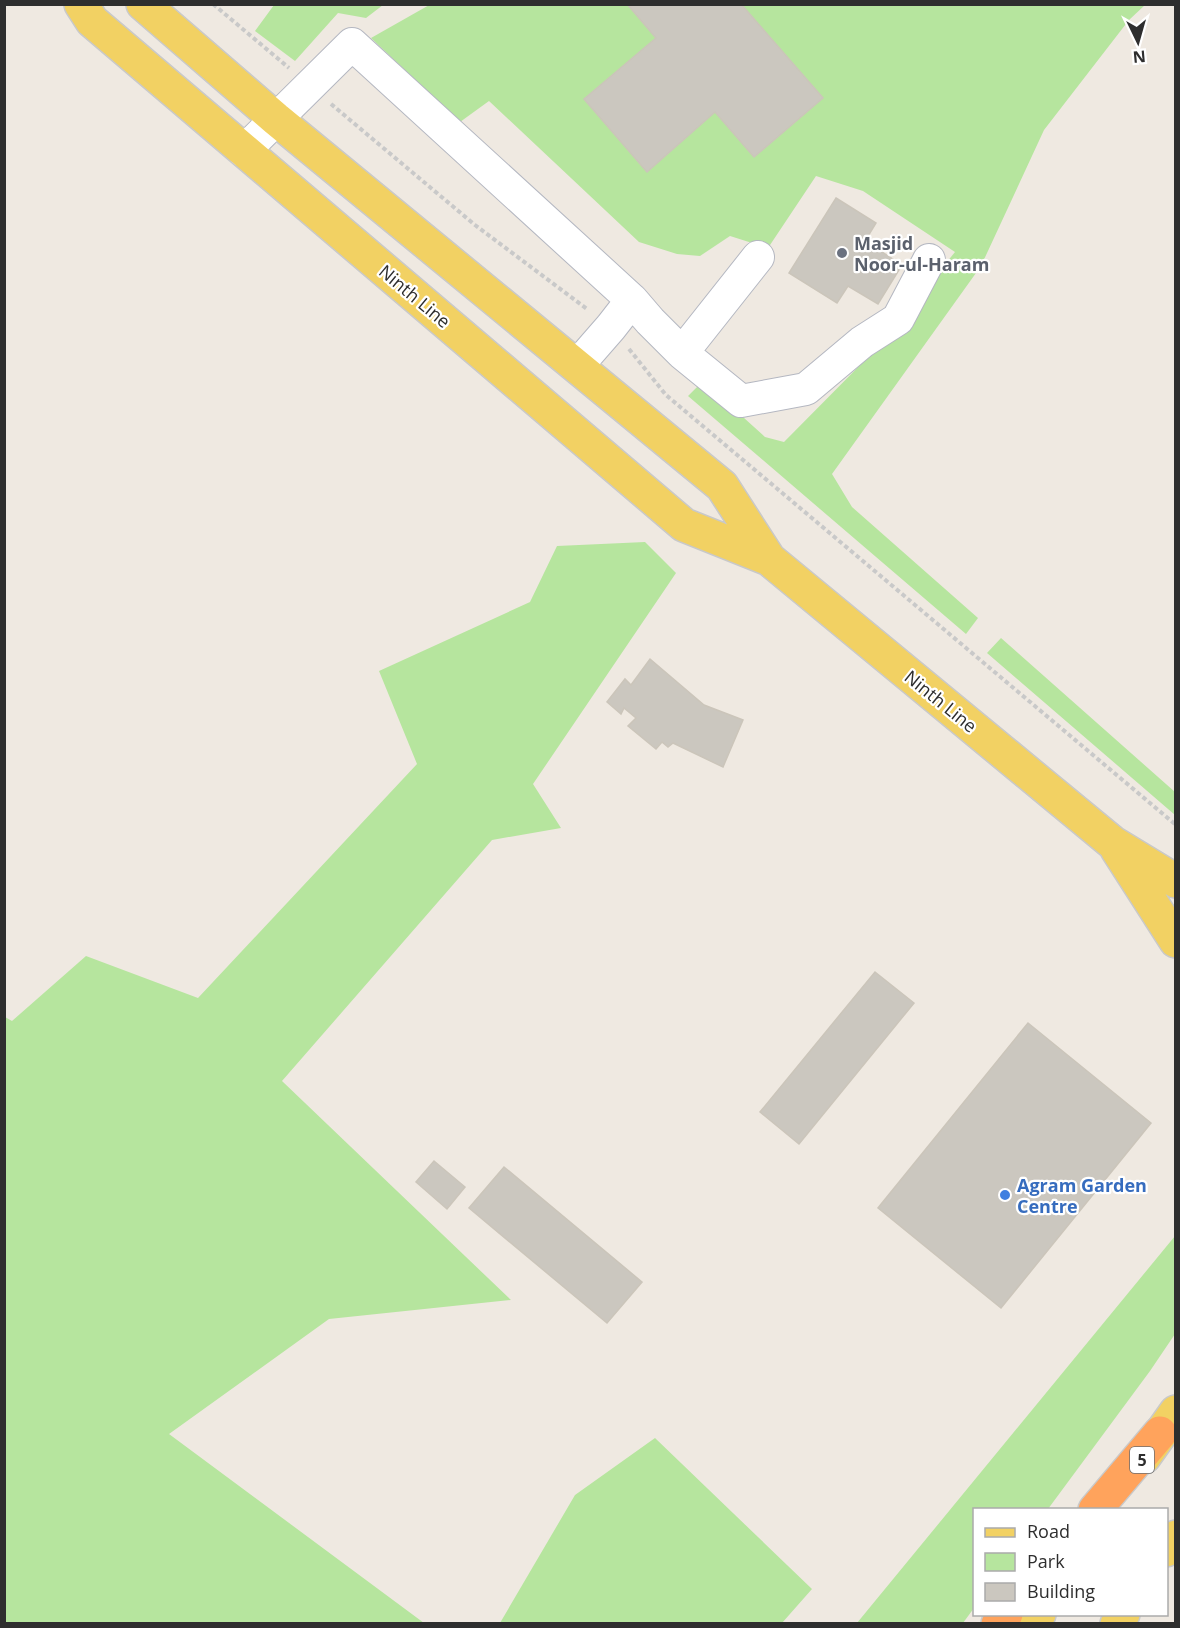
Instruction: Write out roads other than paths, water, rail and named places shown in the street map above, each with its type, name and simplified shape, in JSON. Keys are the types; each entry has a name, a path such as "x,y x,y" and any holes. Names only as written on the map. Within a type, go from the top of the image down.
{"highway":[{"path":"1096,1508 1168,1422"}],"main road":[{"name":"Ninth Line","path":"81,4 92,21 684,525 769,559"},
{"name":"Ninth Line","path":"142,4 276,119 722,486 769,559 1113,843 1176,881"},
{"name":"Ninth Line","path":"1113,843 1176,941"},
{"name":"5","path":"1110,1508 1168,1422"}],"lane":[{"path":"244,151 352,44 632,300 682,353 741,401 806,389 862,342 898,319 929,260"},
{"path":"682,353 758,257"},
{"path":"577,366 632,300"}],"place":[{"name":"Masjid Noor-ul-Haram","path":"842,253"},
{"name":"Agram Garden Centre","path":"1005,1195"}]}
